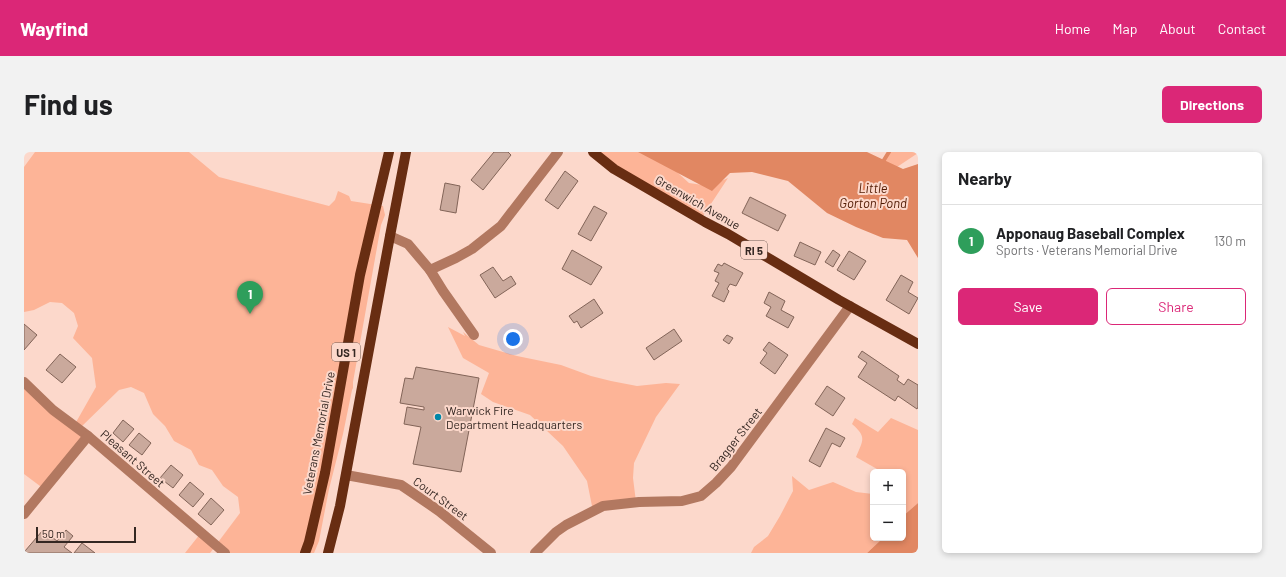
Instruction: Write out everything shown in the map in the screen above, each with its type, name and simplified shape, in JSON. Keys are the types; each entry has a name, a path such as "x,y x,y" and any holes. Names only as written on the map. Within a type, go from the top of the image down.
{"main road":[{"name":"Veterans Memorial Drive","path":"305,553 309,542 325,473 360,275 388,152"},
{"name":"US 1","path":"328,553 340,506 406,152"},
{"name":"Greenwich Avenue","path":"593,152 614,169 918,344"}],"street":[{"path":"430,270 472,249 501,226 558,152"},
{"path":"390,236 408,244 430,270 474,335"},
{"name":"Bragger Street","path":"536,553 556,532 566,525 603,506 639,502 682,501 701,496 731,467 850,306"},
{"name":"Pleasant Street","path":"24,382 53,410 88,436 225,553"},
{"path":"24,514 88,436"},
{"name":"Court Street","path":"346,475 401,485 438,510 491,553"}],"shaded area":[{"path":"35,152 189,152 219,177 329,206 335,200 338,191 349,196 351,201 383,206 385,215 381,225 353,388 329,489 319,541 314,553 224,553 214,548 210,553 185,553 200,534 216,545 240,513 238,497 223,486 212,470 199,465 191,450 174,441 165,426 153,414 144,393 131,387 119,390 80,428 87,438 44,489 24,474 24,381 75,424 96,387 92,358 73,338 78,326 74,313 62,303 50,302 34,310 24,312 24,167"},
{"path":"589,152 655,152 689,183 710,186 728,178 701,219"},
{"path":"890,152 918,153 897,167 884,162"},
{"path":"448,327 465,336 463,332 479,345 517,356 561,365 591,376 611,381 637,386 666,383 680,384 656,417 634,463 633,478 636,502 593,511 587,481 563,446 530,415 493,402 481,394 489,373 463,358"},
{"path":"855,418 878,432 891,418 918,430 918,503 906,513 906,469 877,469 856,457 862,443 862,436 857,428 852,424"},
{"path":"792,476 809,490 833,482 856,492 870,494 870,541 880,541 867,553 751,553 754,547 768,536 793,491"}],"water":[{"name":"Little Gorton Pond","path":"638,152 867,152 903,169 918,164 918,258 907,240 883,238 827,213 788,181 752,172 730,173 712,191"},
{"path":"918,503 918,553 867,553 880,541 906,541 906,513"}],"building":[{"path":"494,152 508,152 511,155 483,190 471,180"},
{"path":"565,171 578,181 558,209 545,200"},
{"path":"445,183 460,186 456,213 440,210"},
{"path":"750,197 786,215 778,231 742,213"},
{"path":"594,206 607,213 591,241 578,234"},
{"path":"800,242 821,252 815,265 794,256"},
{"path":"572,250 602,267 591,285 562,269"},
{"path":"833,250 840,255 833,267 825,262"},
{"path":"849,251 866,261 854,280 837,270"},
{"path":"724,263 743,273 736,286 730,284 727,289 729,291 724,302 712,296 719,283 715,281 719,273 714,271 718,264 722,266"},
{"path":"493,267 503,281 511,276 516,284 495,298 480,275"},
{"path":"901,275 913,282 908,292 918,298 909,314 886,300"},
{"path":"769,292 785,301 781,310 794,317 788,328 766,316 771,307 764,303"},
{"path":"594,299 603,313 581,328 577,321 574,323 569,316"},
{"path":"24,324 37,335 24,350"},
{"path":"674,329 682,341 654,360 646,348"},
{"path":"727,335 733,338 729,344 723,340"},
{"path":"769,342 788,355 775,374 760,363 767,353 763,350"},
{"path":"862,351 899,376 897,380 904,385 908,379 918,385 917,409 898,396 895,401 858,377 867,363 858,357"},
{"path":"60,354 76,367 62,383 46,370"},
{"name":"Warwick Fire Department Headquarters","path":"416,367 479,378 461,472 413,464 421,427 404,424 407,407 424,410 424,407 400,403 405,378 413,379"},
{"path":"827,386 845,398 833,416 815,404"},
{"path":"123,420 134,429 123,442 113,433"},
{"path":"826,428 845,438 840,447 832,443 820,467 809,461"},
{"path":"139,433 151,443 142,455 129,445"},
{"path":"171,465 183,475 173,488 160,478"},
{"path":"190,482 204,494 193,507 179,495"},
{"path":"211,498 224,510 211,525 198,514"},
{"path":"43,530 57,541 66,530 73,536 64,547 72,553 27,553 25,551"},
{"path":"82,543 95,553 74,553"}],"waterway":[{"path":"884,160 889,152"}],"place":[{"name":"Apponaug Baseball Complex","path":"250,314"},
{"name":"Warwick Fire Department Headquarters","path":"438,417"}]}
